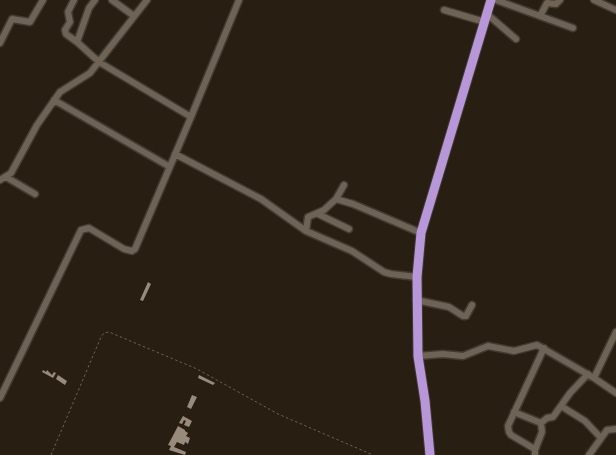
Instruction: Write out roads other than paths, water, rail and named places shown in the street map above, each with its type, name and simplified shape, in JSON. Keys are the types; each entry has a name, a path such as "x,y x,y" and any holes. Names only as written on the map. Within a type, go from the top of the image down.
{"highway":[{"path":"430,455 425,401 418,356 416,300 421,233 491,0"}],"street":[{"path":"0,43 12,19 30,22 43,0"},
{"path":"74,0 68,12 70,22 65,32 99,62 191,117"},
{"path":"77,42 89,8 94,0"},
{"path":"112,0 134,16"},
{"path":"3,178 11,173 38,125 60,92 90,73 147,0"},
{"path":"0,398 80,232 89,228 124,249 132,251 135,248 239,0"},
{"path":"496,0 572,28"},
{"path":"540,16 547,3 556,4 560,0"},
{"path":"594,0 616,10"},
{"path":"444,10 486,18 516,39"},
{"path":"54,100 170,167"},
{"path":"175,154 261,199 306,232 352,251 384,272 417,277"},
{"path":"3,178 35,194"},
{"path":"306,232 308,217 324,210 336,199 344,185"},
{"path":"336,199 353,204 421,233"},
{"path":"318,214 350,229"},
{"path":"416,300 448,307 463,316 466,316 472,305"},
{"path":"541,423 547,418 553,417 570,393 591,376 616,332"},
{"path":"418,356 443,354 463,356 488,346 514,351 533,345 544,348 616,393"},
{"path":"541,423 542,432 535,452 509,432 508,426 544,348"},
{"path":"561,406 586,421 601,438"},
{"path":"514,412 541,423"},
{"path":"589,455 607,430 616,429"}]}
